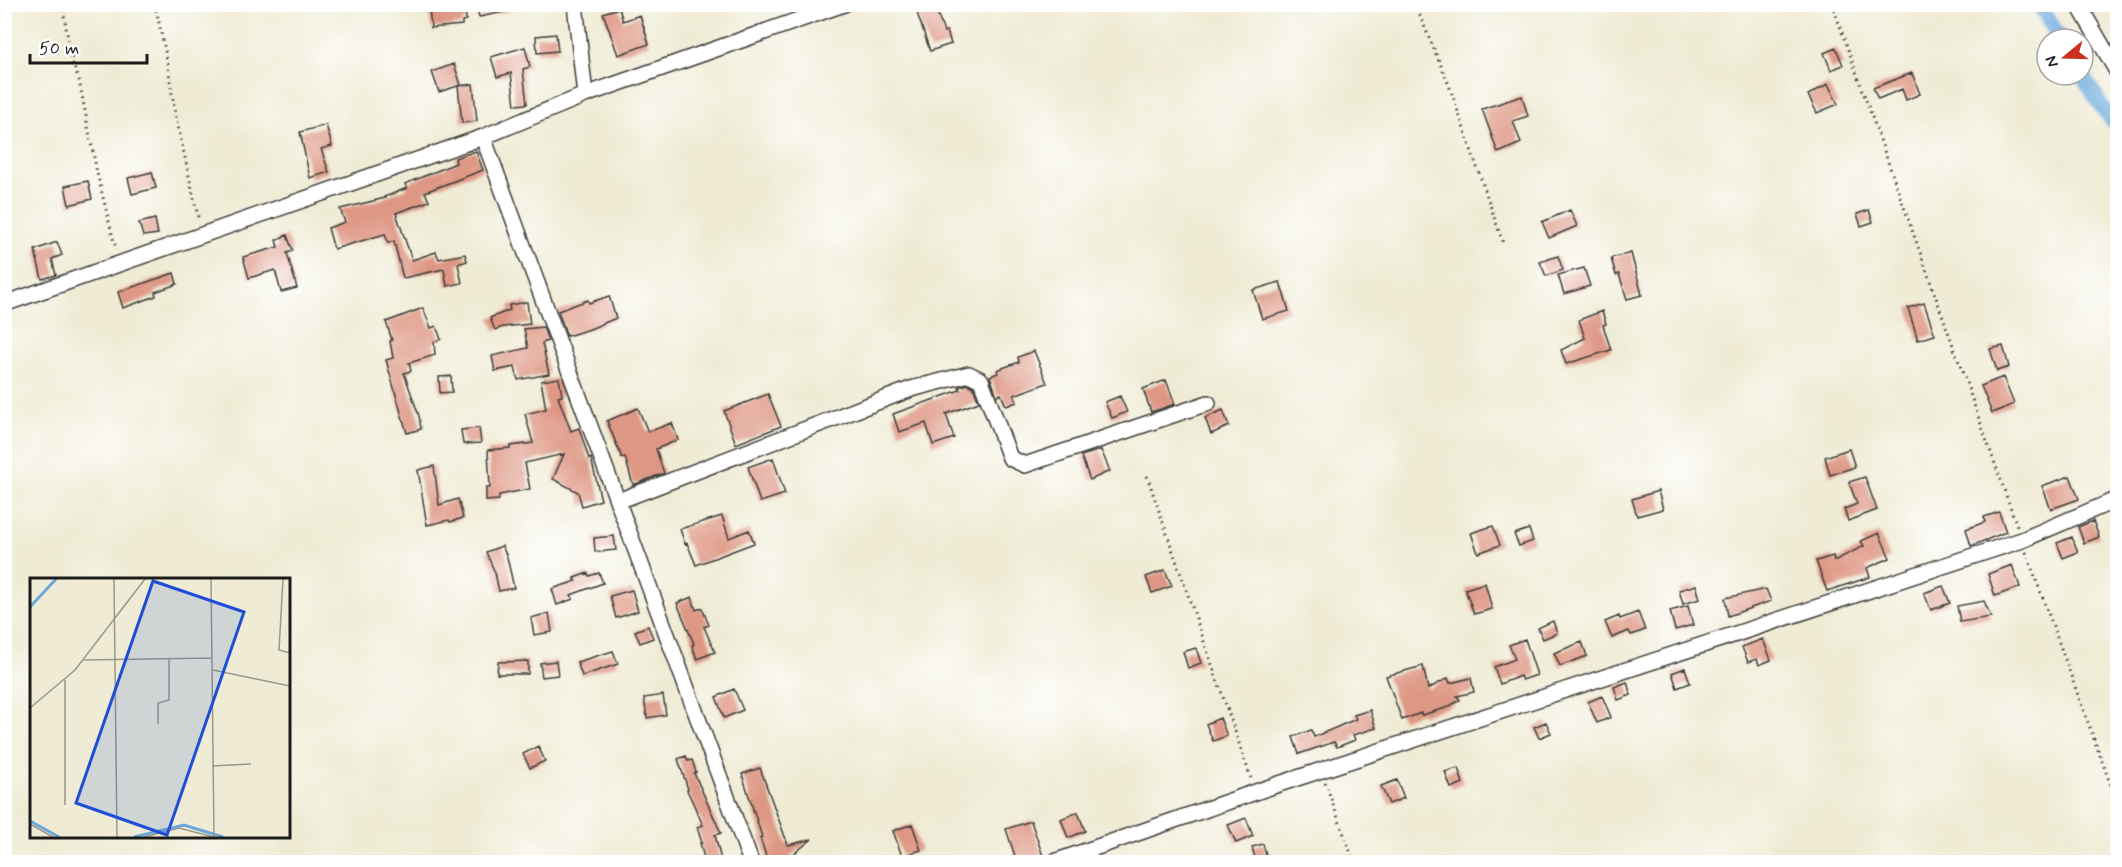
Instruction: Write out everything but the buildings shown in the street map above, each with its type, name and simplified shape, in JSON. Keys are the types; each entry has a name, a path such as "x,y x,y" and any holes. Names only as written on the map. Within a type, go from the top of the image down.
{"street":[{"path":"575,4 585,95"},
{"path":"4,304 483,137 585,95 844,4"},
{"path":"2078,4 2118,74"},
{"path":"483,137 752,862"},
{"path":"618,501 912,389 969,374 981,380 1010,458 1025,465 1208,403"},
{"path":"1054,862 1320,770 2022,540 2118,499"}],"path":[{"path":"62,4 104,207 120,263"},
{"path":"155,4 175,113 203,234"},
{"path":"1415,4 1449,85 1504,246"},
{"path":"1832,4 2118,806"},
{"path":"1147,476 1256,792"},
{"path":"1320,770 1354,862"}],"waterway":[{"path":"2039,4 2053,27"},
{"path":"2090,87 2118,127"}]}
